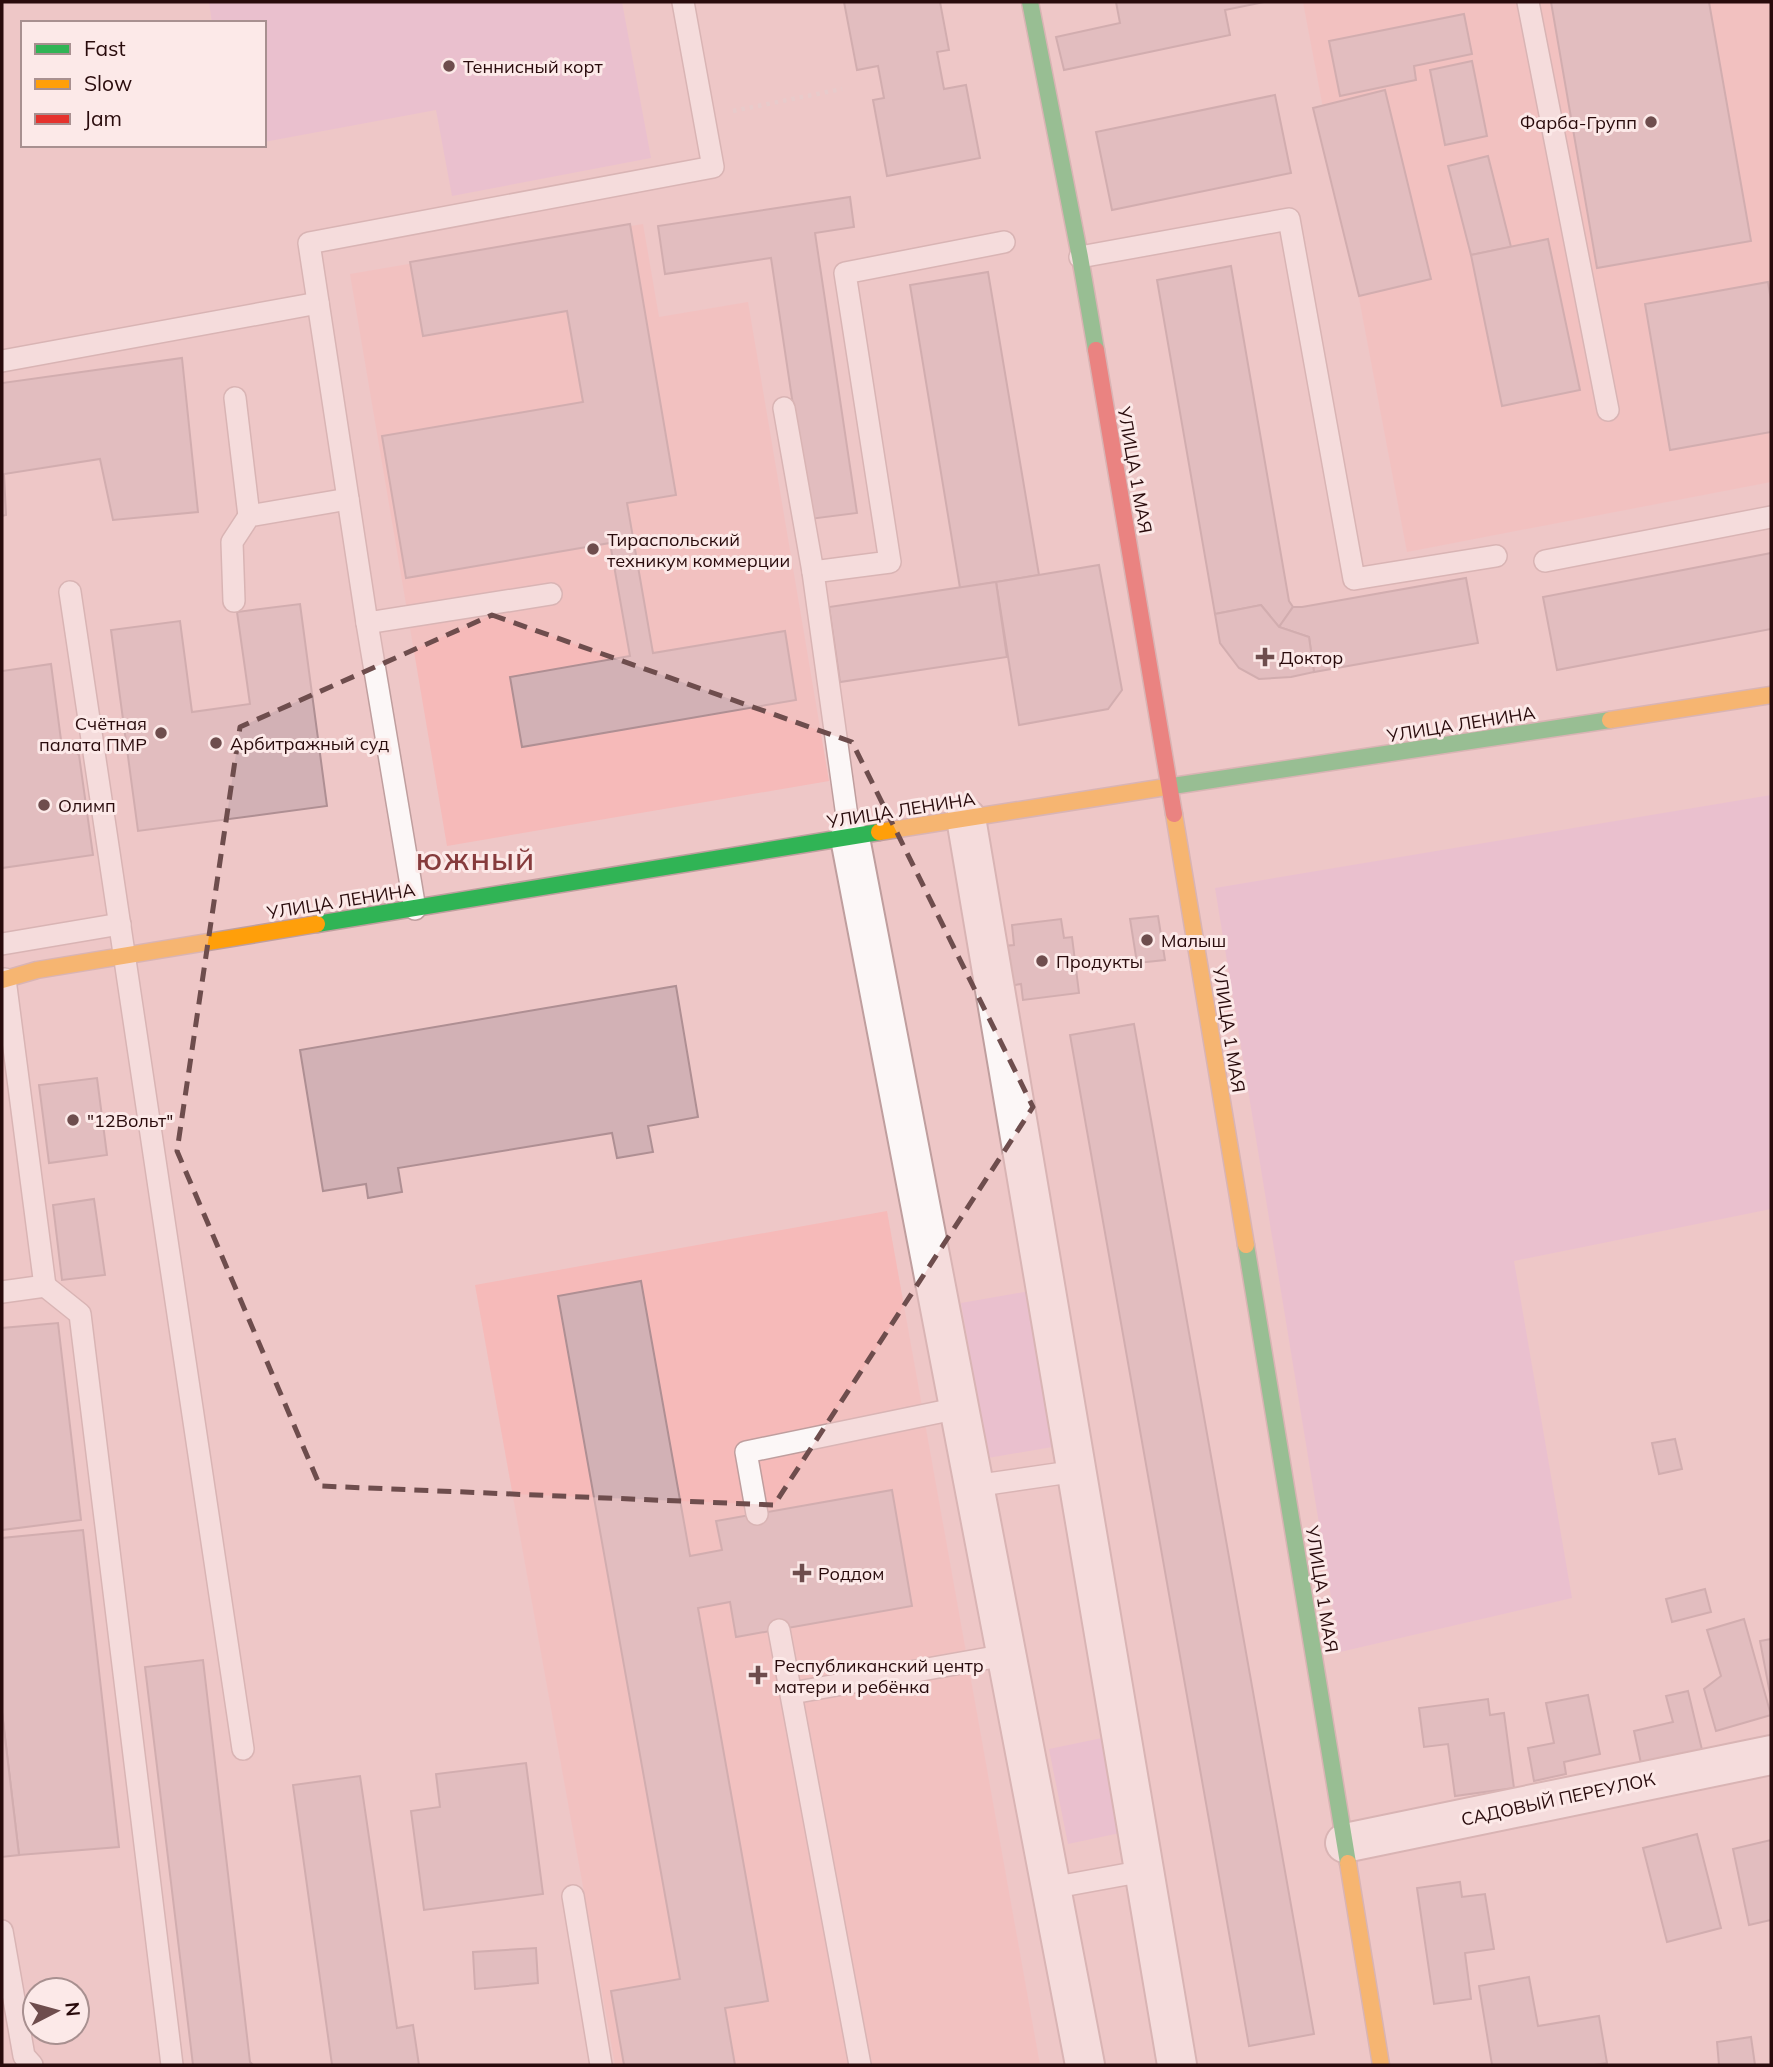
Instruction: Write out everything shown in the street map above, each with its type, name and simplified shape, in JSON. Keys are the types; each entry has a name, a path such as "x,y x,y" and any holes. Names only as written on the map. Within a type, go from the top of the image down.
{"street":[{"name":"УЛИЦА 1 МАЯ","path":"1030,2 1080,257 1381,2065"},
{"name":"УЛИЦА ЛЕНИНА","path":"4,980 37,970 966,818 1771,695"},
{"path":"966,818 1177,2065"},
{"path":"850,838 1085,2065"},
{"name":"САДОВЫЙ ПЕРЕУЛОК","path":"1345,1843 1771,1755"}],"lane":[{"path":"415,909 367,623 309,243 713,167 683,2"},
{"path":"1528,2 1608,410"},
{"path":"1080,257 1289,219 1354,579 1496,556"},
{"path":"813,572 890,562 845,273 1004,242"},
{"path":"2,361 318,303"},
{"path":"234,601 232,542 249,516 235,398"},
{"path":"784,408 813,572 850,838"},
{"path":"249,516 348,499"},
{"path":"1545,561 1771,517"},
{"path":"70,592 243,1749"},
{"path":"367,623 551,594"},
{"path":"2,944 120,924"},
{"path":"4,980 45,1286 80,1314 172,2065"},
{"path":"2,1292 45,1286"},
{"path":"757,1514 746,1452 959,1409"},
{"path":"974,1486 1077,1471"},
{"path":"779,1630 860,2065"},
{"path":"792,1693 1006,1655"},
{"path":"1051,1888 1144,1871"},
{"path":"573,1896 601,2065"},
{"path":"2,1931 24,2056 32,2065"}],"path":[{"path":"704,117 842,89"}],"highlighted area":[{"path":"492,615 852,742 1033,1107 774,1505 320,1486 177,1151 240,727"}],"shaded area":[{"name":"Теннисный корт","path":"209,2 622,2 651,158 452,196 436,110 266,142 266,21 212,21"},
{"name":"Фарба-Групп","path":"1303,2 1771,2 1771,482 1407,552"},
{"name":"Тираспольский техникум коммерции","path":"643,224 659,317 748,302 829,781 447,846 350,274"},
{"path":"1771,795 1771,1209 1514,1261 1572,1598 1340,1652 1215,888"},
{"name":"Республиканский центр матери и ребёнка","path":"887,1211 1040,2065 615,2065 475,1285"},
{"path":"1030,1291 1058,1446 988,1458 961,1303"},
{"path":"1102,1738 1120,1833 1068,1844 1049,1749"}],"building":[{"path":"844,2 940,2 949,50 937,52 944,89 966,85 980,158 887,176 873,100 884,98 878,66 857,70"},
{"path":"1116,2 1264,2 1225,10 1230,35 1064,70 1056,37 1120,23"},
{"name":"Фарба-Групп","path":"1551,2 1709,2 1751,241 1597,268"},
{"path":"1464,14 1472,54 1414,66 1416,80 1340,96 1329,41"},
{"path":"1472,61 1487,136 1445,145 1430,70"},
{"path":"1385,90 1431,279 1359,296 1313,108"},
{"path":"1275,95 1291,173 1112,210 1096,132"},
{"path":"1488,156 1511,247 1471,255 1448,166"},
{"path":"850,197 854,227 815,233 857,513 810,519 771,258 665,274 658,226"},
{"path":"630,224 676,495 627,503 653,653 785,631 796,700 522,747 510,677 630,656 610,543 406,578 382,436 583,402 567,311 423,336 410,262"},
{"path":"1548,239 1580,390 1502,406 1471,255"},
{"path":"1231,266 1289,601 1293,607 1279,627 1261,605 1215,614 1157,280"},
{"path":"988,272 1039,575 960,588 910,285"},
{"path":"1768,282 1771,300 1771,432 1670,450 1645,304"},
{"path":"182,358 198,512 113,520 100,459 4,474 6,515 2,516 2,383"},
{"path":"1771,553 1771,629 1557,670 1543,597"},
{"path":"1099,565 1122,690 1108,709 1019,725 996,582"},
{"path":"1466,578 1478,643 1314,672 1309,637 1279,627 1293,607"},
{"path":"996,582 1007,657 840,682 829,607"},
{"path":"300,604 327,806 138,831 111,630 180,621 192,712 250,704 237,612"},
{"path":"1261,605 1279,627 1309,637 1314,672 1259,679 1239,668 1220,643 1215,614"},
{"name":"Олимп","path":"51,664 61,740 79,755 93,855 2,868 2,671"},
{"name":"Малыш","path":"1158,916 1165,960 1137,963 1130,919"},
{"path":"1061,919 1064,938 1072,937 1079,993 1023,1000 1021,984 1009,986 1004,946 1014,945 1012,925"},
{"path":"676,986 698,1117 648,1126 653,1152 617,1158 612,1133 398,1168 402,1192 368,1198 366,1184 323,1191 300,1050"},
{"path":"1134,1024 1314,2034 1249,2046 1070,1035"},
{"name":"\"12Вольт\"","path":"97,1078 107,1155 49,1163 39,1085"},
{"path":"94,1199 105,1275 62,1280 53,1205"},
{"path":"641,1281 690,1556 722,1550 716,1521 892,1490 912,1606 736,1637 730,1602 698,1608 768,2001 725,2008 735,2065 624,2065 611,1991 680,1979 558,1296"},
{"path":"58,1323 81,1520 2,1530 2,1328"},
{"path":"1675,1439 1682,1469 1659,1474 1652,1443"},
{"path":"83,1530 119,1847 19,1855 2,1712 2,1538"},
{"path":"1705,1589 1711,1612 1672,1622 1666,1599"},
{"path":"1744,1619 1771,1715 1716,1731 1704,1689 1721,1676 1707,1630"},
{"path":"1771,1639 1771,1699 1760,1641"},
{"path":"203,1660 250,2062 253,2065 193,2065 145,1667"},
{"path":"1688,1691 1703,1754 1642,1768 1634,1731 1673,1722 1666,1696"},
{"path":"1588,1695 1600,1754 1564,1762 1566,1774 1534,1781 1528,1748 1554,1743 1546,1703"},
{"path":"1488,1699 1490,1715 1504,1713 1514,1788 1455,1796 1448,1744 1424,1747 1419,1708"},
{"path":"2,1712 19,1855 2,1857"},
{"path":"526,1763 543,1894 424,1910 411,1811 440,1807 436,1774"},
{"path":"360,1776 397,2028 413,2025 419,2065 332,2065 293,1785"},
{"path":"1697,1834 1721,1928 1667,1942 1643,1848"},
{"path":"1771,1840 1771,1920 1749,1925 1733,1849"},
{"path":"1460,1882 1462,1897 1485,1894 1494,1949 1465,1953 1471,1999 1434,2004 1417,1888"},
{"path":"536,1948 538,1983 475,1989 473,1952"},
{"path":"1529,1977 1538,2026 1599,2016 1607,2063 1492,2065 1479,1986"},
{"path":"1751,2037 1755,2065 1719,2065 1717,2042"}],"traffic: fast":[{"path":"1030,2 1096,350"},
{"path":"1166,787 1610,720"},
{"path":"317,924 879,832"},
{"path":"1246,1245 1348,1863"}],"traffic: slow":[{"path":"1610,720 1771,695"},
{"path":"879,832 1166,787"},
{"path":"1174,814 1246,1245"},
{"path":"2,980 37,970 317,924"},
{"path":"1348,1863 1381,2065"}],"traffic: jam":[{"path":"1096,350 1174,814"}],"place":[{"name":"Теннисный корт","path":"449,66"},
{"name":"Фарба-Групп","path":"1651,122"},
{"name":"Тираспольский техникум коммерции","path":"593,549"},
{"name":"Доктор","path":"1265,657"},
{"name":"Счётная палата ПМР","path":"161,733"},
{"name":"Арбитражный суд","path":"216,743"},
{"name":"Олимп","path":"44,805"},
{"name":"Малыш","path":"1147,940"},
{"name":"Продукты","path":"1042,961"},
{"name":"\"12Вольт\"","path":"73,1120"},
{"name":"Роддом","path":"802,1573"},
{"name":"Республиканский центр матери и ребёнка","path":"758,1675"}],"district":[{"name":"ЮЖНЫЙ","path":"476,861"}]}
